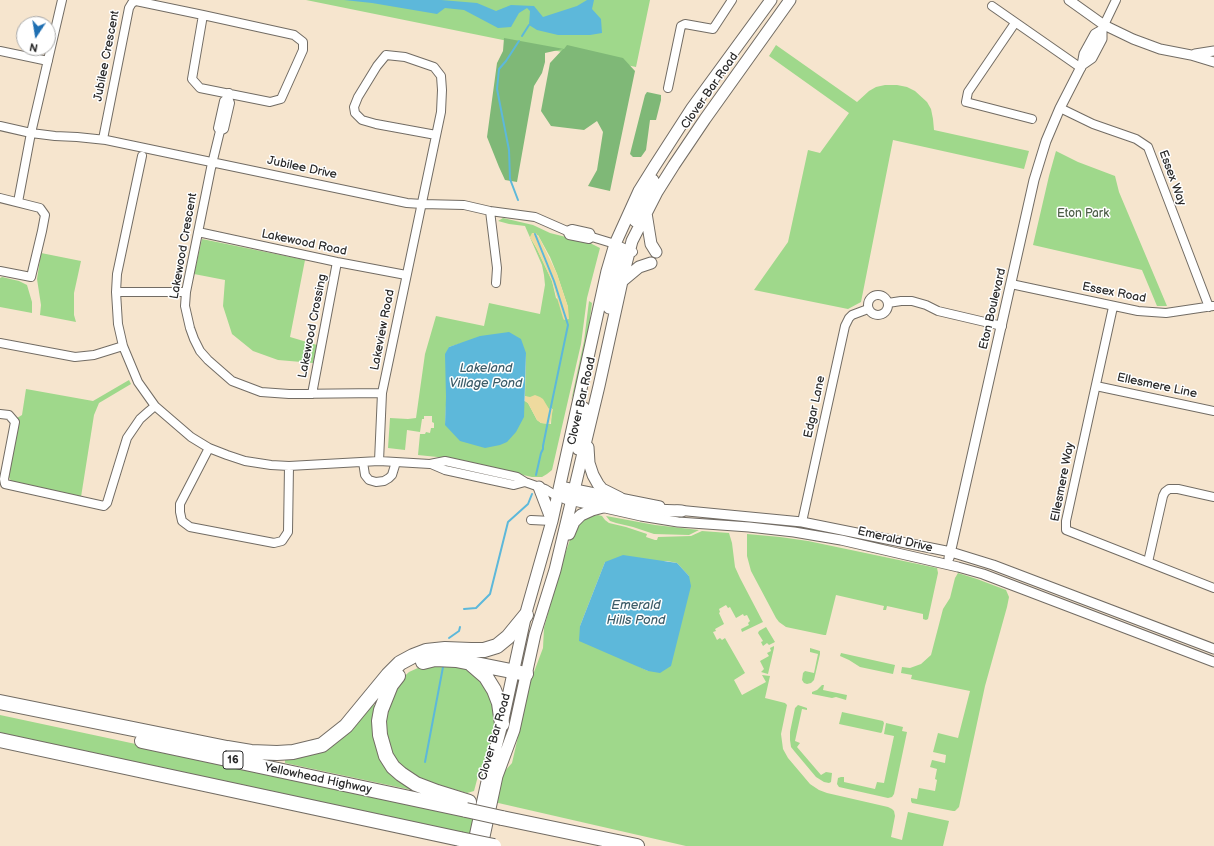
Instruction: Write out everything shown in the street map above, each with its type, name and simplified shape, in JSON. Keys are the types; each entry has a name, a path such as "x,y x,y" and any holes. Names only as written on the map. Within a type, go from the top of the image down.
{"highway":[{"path":"0,702 227,748 251,752 293,752 322,744 346,726 388,675 400,663 412,656 426,651 445,649 484,650 497,646 508,637 526,615"},
{"path":"453,650 521,669"},
{"path":"521,669 456,660 435,659 420,663 400,674 391,685 381,710 379,721 380,735 386,756 393,767 410,781 468,806 502,814 530,818 538,825 637,846"},
{"path":"469,662 486,677 494,690 499,703 502,724"},
{"name":"Yellowhead Highway","path":"0,710 468,806"},
{"path":"0,740 348,815 460,843 494,846"}],"main road":[{"name":"Clover Bar Road","path":"473,846 488,777 502,724 535,634 555,570 586,365 607,271 615,244 640,191 668,145 692,108 771,0"},
{"name":"Clover Bar Road","path":"482,846 497,776 514,730 526,615 534,583 552,521 567,494 588,432 621,282 635,235 657,192 678,159 790,0"},
{"path":"631,251 628,242 629,233 668,145"},
{"path":"646,213 651,244 656,252"},
{"path":"599,386 604,334 618,259 618,250 615,244"},
{"path":"621,282 639,267 651,262"},
{"path":"588,432 588,454 593,475 602,489 620,498"},
{"path":"542,488 552,521"},
{"path":"567,494 635,508 682,511"},
{"path":"555,570 574,522 586,512 603,507"}],"street":[{"path":"18,202 31,133 62,0"},
{"path":"668,88 681,26 685,24 713,29 732,0"},
{"path":"1069,0 1103,28 1150,46 1191,55 1214,62"},
{"path":"1103,28 1116,0"},
{"name":"Jubilee Crescent","path":"103,139 129,8 132,3 136,2 203,15 294,35 303,42 303,50 281,99 270,102 228,95 200,88 192,79 203,15"},
{"path":"992,6 1081,67"},
{"path":"1015,23 968,92 966,102 1032,119"},
{"name":"Eton Boulevard","path":"948,564 1034,180 1046,141 1060,108 1081,67 1084,54 1095,34 1103,28"},
{"path":"1191,55 1214,50"},
{"path":"0,52 48,61"},
{"path":"386,55 405,57 427,64 434,67 441,76 441,112 436,135 376,124 362,120 355,113 354,107 358,97 377,66 386,55"},
{"path":"212,162 220,131 224,129 230,103 228,95"},
{"name":"Essex Way","path":"1060,108 1093,124 1136,139 1148,147 1211,306"},
{"name":"Jubilee Drive","path":"0,126 31,133 103,139 407,203 464,205 490,211 535,217 567,231 569,235 589,239 592,237 615,244"},
{"name":"Lakeview Road","path":"379,461 382,393 436,135"},
{"path":"142,156 117,274 116,292 118,324 123,346 138,382 155,406 191,437 209,448 227,455 245,461 271,465 289,466 379,461 430,464 445,470 481,473 514,485 525,482 567,494"},
{"name":"Lakewood Crescent","path":"212,162 186,292 185,306 190,328 200,351 232,381 261,392 290,394 382,393"},
{"path":"0,198 40,208 45,214 31,277 0,271"},
{"path":"490,211 497,268 496,283"},
{"name":"Lakewood Road","path":"198,232 337,262 406,275"},
{"path":"615,244 631,251"},
{"name":"Lakewood Crossing","path":"312,394 337,262"},
{"name":"Essex Road","path":"1011,284 1113,307 1138,311 1166,313 1211,306"},
{"path":"116,292 186,292"},
{"name":"Edgar Lane","path":"802,522 845,326 852,315 868,309 869,300 878,295 884,297 888,303 901,300 912,300 938,311 1002,326"},
{"path":"868,309 876,316 883,315 887,310 888,303"},
{"name":"Ellesmere Way","path":"1113,307 1066,522 1066,530 1214,588"},
{"path":"0,343 75,357 94,355 123,346"},
{"name":"Ellesmere Line","path":"1096,386 1214,410"},
{"path":"0,414 9,415 15,422 4,479 5,484 104,506 108,503 127,438 140,419 155,406"},
{"path":"209,448 180,504 182,520 190,527 274,544 282,541 288,532 289,466"},
{"path":"363,462 365,475 369,480 376,482 384,481 392,475 396,462"},
{"path":"1148,562 1164,492 1178,489 1214,497"},
{"name":"Emerald Drive","path":"567,494 620,498 682,511 802,522 951,552 993,565 1214,650"},
{"name":"Emerald Drive","path":"567,494 603,507 642,516 678,522 750,527 794,532 841,540 948,564 990,577 1214,662"},
{"path":"530,520 552,521"}],"green space":[{"path":"306,0 650,0 636,67"},
{"path":"504,38 564,49 567,45 623,58 635,71 610,191 588,186 597,170 603,132 597,121 584,130 551,126 541,111 550,63 563,49 545,53 545,62 542,73 534,86 517,182 505,180 487,137 497,63 503,51"},
{"path":"776,45 857,102 869,91 876,87 885,85 907,87 915,91 927,102 931,109 934,130 1029,151 1024,169 893,140 861,302 848,309 754,290 788,242 808,150 820,153 849,113 769,56"},
{"path":"647,92 661,95 661,100 656,120 650,120 646,150 641,157 633,157 630,154"},
{"name":"Eton Park","path":"1056,151 1078,162 1115,176 1119,192 1167,306 1157,306 1142,270 1033,245"},
{"path":"503,218 533,225 550,233 590,243 600,248 587,298 581,344 552,470 542,477 532,477 447,458 418,455 420,434 425,434 426,432 430,433 431,428 434,428 432,416 424,416 424,419 422,419 420,432 407,430 405,450 388,448 390,418 416,418 425,354 436,316 484,326 489,303 540,314 545,285 544,275 542,265 525,226 498,221","holes":["538,235 550,257 568,307 556,298 552,281 530,237","462,343 526,353 525,396 549,409 552,408 551,424 541,423 537,420 528,403 525,401 445,424 449,347"]},
{"path":"202,239 305,260 290,337 317,345 313,363 278,360 253,351 232,334 223,306 225,280 194,274"},
{"path":"41,253 81,261 74,293 74,315 76,322 40,315 41,305 37,279"},
{"path":"2,277 19,281 27,285 32,302 32,313 0,307 0,278"},
{"path":"589,301 592,303 588,334 579,377 571,401 584,341"},
{"path":"129,380 131,384 99,403 94,415 81,497 12,483 8,475 18,422 17,418 22,415 26,389 93,401"},
{"path":"593,516 602,516 609,523 647,534 646,537 655,540 657,540 658,537 691,536 702,531 729,533 732,543 735,567 763,622 742,632 741,629 749,625 748,623 750,621 747,615 744,616 743,614 736,618 730,607 728,608 726,605 719,609 719,613 724,624 715,629 716,631 713,632 717,640 720,638 722,640 725,638 745,673 734,680 742,695 766,682 762,675 770,676 765,698 785,703 787,705 781,734 783,749 788,758 810,784 827,793 892,809 895,816 891,837 902,840 908,812 949,821 943,846 686,846 494,802 503,773 512,763 531,680 543,648 544,628 562,563 574,528 582,519 584,520","holes":["667,561 677,563 689,576 648,671 634,664 580,626 605,562"]},
{"path":"606,516 655,525 699,530 689,535 654,534 610,521"},
{"path":"747,534 808,541 937,568 938,573 928,619 923,619 923,614 887,606 886,610 883,610 884,606 836,595 826,635 786,627 776,618 751,571 747,556"},
{"path":"958,573 1006,590 1009,597 985,686 959,807 953,811 912,803 911,798 917,799 919,788 935,791 937,769 930,767 932,760 945,763 946,755 933,752 938,733 958,738 970,691 911,679 912,675 901,673 902,667 910,668 921,664 931,655 943,609 950,598 955,578"},
{"path":"766,627 775,642 769,645 767,643 763,646 761,642 763,641 758,633"},
{"path":"774,646 768,674 761,672 764,669 760,661 769,656 767,653 771,651 770,648"},
{"path":"810,648 820,651 820,654 814,680 807,684 802,680 803,673 805,671 814,673 818,654 810,652"},
{"path":"841,653 895,665 893,674 860,667 840,656"},
{"path":"440,663 466,669 482,679 497,714 484,777 478,776 474,791 467,793 425,781 411,774 398,762 393,754 385,729 386,712 397,683 409,672 420,667"},
{"path":"824,685 823,690 847,695 846,700 836,697 832,698 812,694 812,692 817,690"},
{"path":"371,703 375,706 374,730 421,792 285,763 285,760 310,755"},
{"path":"798,705 807,708 807,710 802,709 795,741 800,743 797,747 821,775 826,772 832,773 831,782 829,783 816,777 791,747 790,732 795,708"},
{"path":"842,712 883,721 882,732 839,724"},
{"path":"0,715 477,817 473,835 0,734"},
{"path":"886,723 903,727 902,731 907,732 894,794 892,797 888,798 839,787 837,784 838,778 841,777 844,777 844,782 875,789 877,782 884,783 894,736 884,734"}],"sand":[{"path":"532,233 536,233 540,239 557,274 568,307 569,319 564,320 563,318 552,281 530,237"},
{"path":"535,395 543,399 549,409 553,409 550,424 541,423 537,420 528,403 525,401 525,396 530,397"}],"water":[{"path":"344,0 441,0 477,3 496,11 511,5 534,6 543,17 577,6 587,0 594,0 592,9 601,19 602,33 590,35 558,35 537,30 529,25 530,11 527,8 519,13 511,27 498,28 464,10 445,8 437,14 372,3"},
{"name":"Lakeland Village Pond","path":"509,332 521,339 526,353 524,417 516,432 507,442 500,445 485,448 460,441 445,425 445,354 449,347 480,336"},
{"name":"Emerald Hills Pond","path":"623,555 677,563 689,576 691,586 671,666 660,673 648,671 579,641 580,626 605,562"}],"waterway":[{"path":"522,36 529,25"},
{"path":"518,200 510,179 509,150 497,89 499,69 519,41"},
{"path":"535,234 554,281 568,325 543,449 536,475"},
{"path":"464,609 476,608 490,594 508,522 528,504 532,494"},
{"path":"449,638 459,631 460,627"},
{"path":"425,762 443,667"}]}
